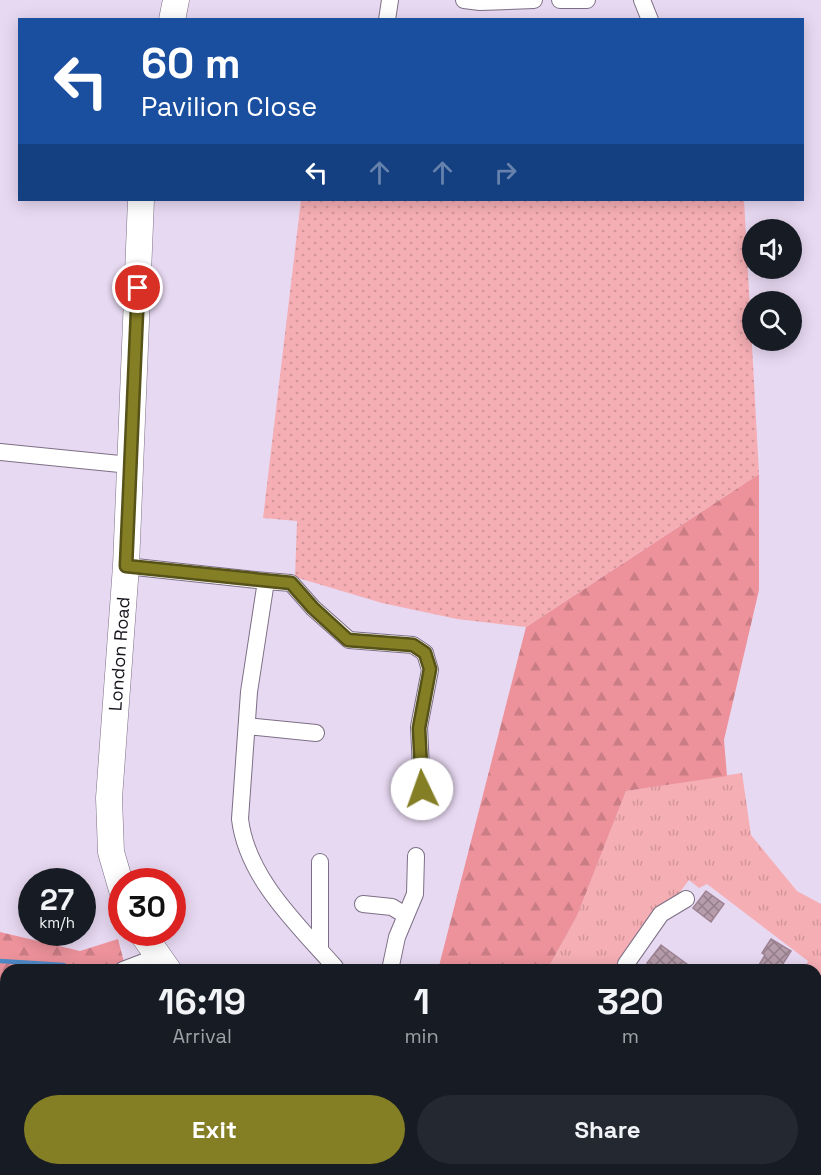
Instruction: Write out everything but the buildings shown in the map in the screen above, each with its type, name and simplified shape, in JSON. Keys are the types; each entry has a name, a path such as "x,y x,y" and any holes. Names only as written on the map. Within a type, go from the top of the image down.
{"main road":[{"path":"172,18 176,0"},
{"name":"London Road","path":"116,868 111,852 109,798 126,566 141,201"},
{"path":"150,946 162,964"}],"street":[{"path":"387,18 390,0"},
{"path":"464,0 480,2 534,0"},
{"path":"560,0 587,0"},
{"path":"642,0 649,18"},
{"path":"0,452 130,465"},
{"path":"126,566 291,583 313,608 348,640 413,645 425,653 430,669 419,728 422,789"},
{"path":"266,580 249,692 240,819 243,838 269,890 332,964"},
{"path":"247,726 316,734"},
{"path":"391,964 397,937 415,894 416,856"},
{"path":"320,862 320,950"},
{"path":"630,964 661,914 686,899"},
{"path":"363,904 392,907 405,915"}],"green space":[{"path":"301,201 744,201 742,279 748,279 749,291 742,291 742,351 752,351 759,474 526,627 457,619 382,603 295,577 297,521 263,518"},
{"path":"759,474 759,590 724,740 727,776 626,791 577,916 550,964 440,964 526,627"},
{"path":"742,773 751,835 797,891 821,904 821,964 807,964 808,961 707,884 699,888 689,880 677,896 655,908 617,964 550,964 577,916 626,791"},
{"path":"0,932 18,936 18,946 59,946 80,951 108,942 108,946 120,946 124,964 0,964"}],"waterway":[{"path":"0,961 48,964"}],"route":[{"path":"138,288 126,566 291,583 313,608 348,640 413,645 425,653 430,669 419,728 422,789"}]}
